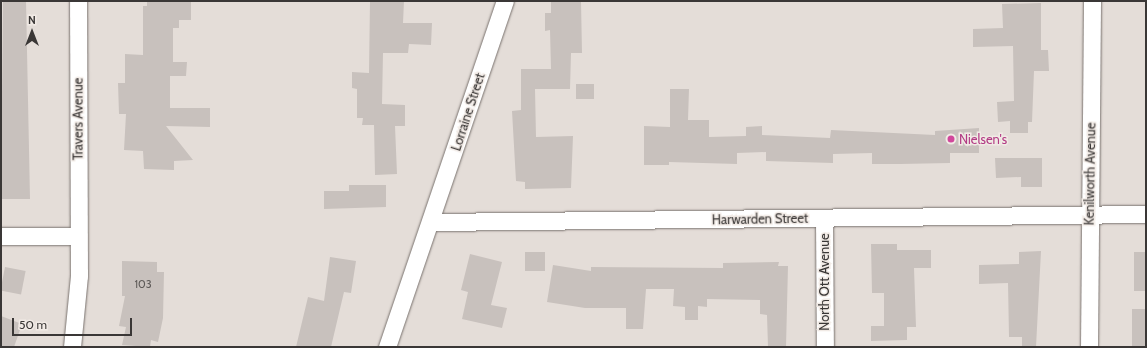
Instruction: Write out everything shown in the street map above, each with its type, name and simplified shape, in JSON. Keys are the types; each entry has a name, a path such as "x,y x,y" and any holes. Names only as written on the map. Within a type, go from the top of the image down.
{"street":[{"name":"Travers Avenue","path":"72,347 79,276 78,1"},
{"name":"Lorraine Street","path":"387,347 431,222 505,1"},
{"name":"Kenilworth Avenue","path":"1089,347 1092,1"},
{"name":"Harwarden Street","path":"431,222 1146,214"},
{"name":"North Ott Avenue","path":"824,218 825,347"},
{"path":"1,236 78,236"}],"building":[{"path":"3,1 26,1 30,199 1,199"},
{"path":"147,1 191,1 191,20 179,20 179,28 173,28 173,62 187,62 186,76 170,76 170,108 210,108 210,127 166,126 193,160 174,161 174,170 144,169 143,151 124,150 126,114 119,114 118,83 125,83 125,54 143,55 143,6 147,6"},
{"path":"370,1 404,1 403,23 432,23 431,45 409,44 408,53 383,53 382,104 405,105 405,126 395,126 397,174 375,175 374,125 362,125 363,118 357,118 357,89 352,88 352,72 369,73"},
{"path":"551,1 581,1 582,53 571,53 570,89 535,89 536,137 573,136 571,188 525,189 525,182 516,181 512,111 521,110 521,69 551,69 550,30 545,31 545,13 551,13"},
{"path":"1041,3 1041,50 1048,50 1049,71 1034,71 1032,122 1028,122 1028,133 1010,133 1010,121 998,122 997,102 1014,101 1013,46 973,47 973,29 1003,28 1002,4"},
{"path":"576,84 594,84 594,99 576,99"},
{"path":"670,89 689,89 688,120 709,120 709,137 746,136 746,127 762,126 762,135 830,138 831,130 935,135 935,131 979,128 979,153 950,153 950,163 872,164 872,153 833,154 833,163 766,161 766,152 737,153 737,164 669,162 669,165 644,165 644,126 670,127"},
{"path":"995,158 1042,158 1042,187 1021,187 1021,177 996,178"},
{"path":"349,185 386,185 386,207 324,209 324,191 349,191"},
{"path":"871,244 897,244 897,250 931,250 931,268 914,268 916,327 907,327 907,340 871,341 871,326 884,326 884,293 872,293"},
{"path":"1041,251 1036,347 1022,347 1022,337 1009,337 1008,283 979,284 979,265 1019,264 1019,252"},
{"path":"525,252 545,252 545,271 525,271"},
{"path":"1134,252 1146,252 1146,291 1134,291"},
{"path":"470,254 502,262 491,305 507,308 502,328 462,319 468,292 461,290"},
{"path":"330,257 356,261 351,293 344,292 331,347 296,347 308,297 324,301"},
{"path":"122,261 157,262 157,272 164,272 163,318 158,342 151,340 150,347 122,345 126,327 119,326 125,296 122,296"},
{"path":"779,262 778,266 788,266 786,347 768,347 767,315 760,314 760,300 707,299 707,307 698,306 698,320 685,320 685,307 673,306 674,289 646,289 643,329 626,329 626,308 585,308 547,302 553,265 591,271 591,267 723,268 723,263"},
{"path":"5,267 26,271 21,295 1,291"},
{"path":"1132,309 1146,309 1146,347 1132,347"},
{"path":"1,316 22,324 14,347 1,347"}],"place":[{"name":"Nielsen's","path":"951,139"}]}
